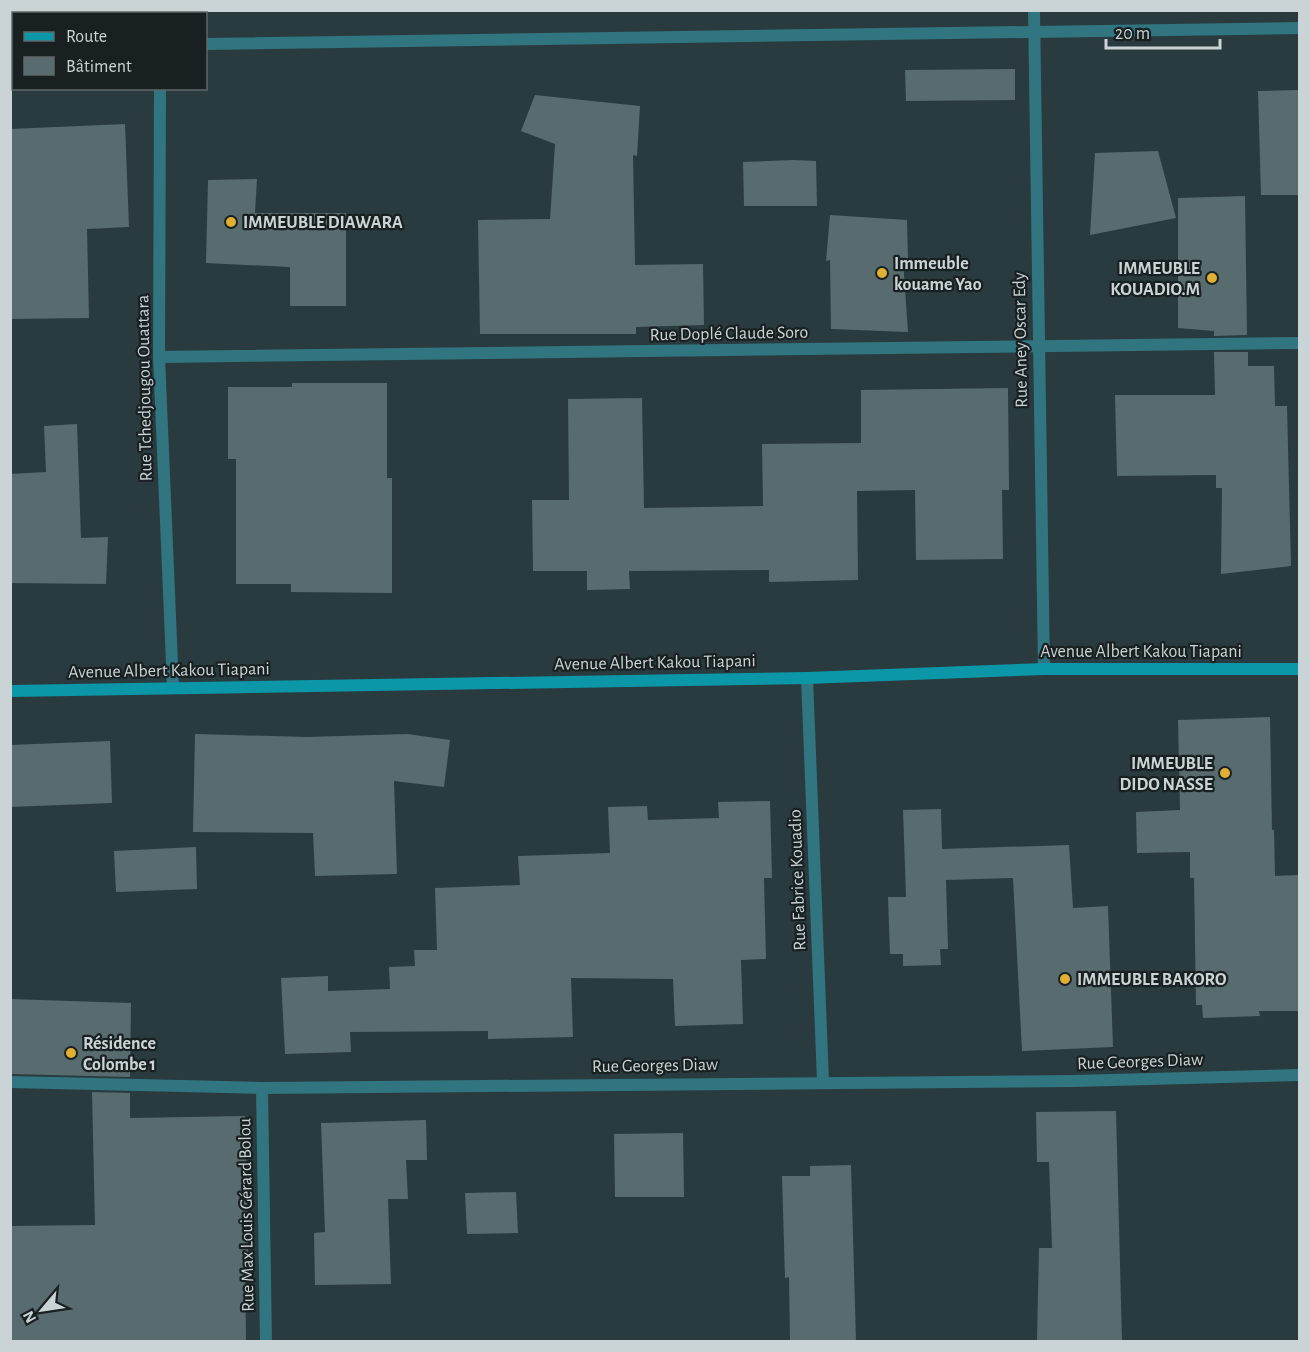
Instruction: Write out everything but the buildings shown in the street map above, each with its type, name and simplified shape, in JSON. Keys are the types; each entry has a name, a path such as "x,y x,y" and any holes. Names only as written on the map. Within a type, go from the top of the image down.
{"street":[{"name":"Rue Aney Oscar Edy","path":"1034,10 1044,669"},
{"path":"207,44 1299,28"},
{"name":"Rue Tchedjougou Ouattara","path":"160,90 159,357 173,687"},
{"name":"Rue Doplé Claude Soro","path":"159,357 1299,343"},
{"name":"Avenue Albert Kakou Tiapani","path":"10,691 807,678 1044,669 1299,669"},
{"name":"Rue Fabrice Kouadio","path":"807,678 823,1082"},
{"name":"Rue Georges Diaw","path":"10,1082 262,1088 1074,1081 1299,1075"},
{"name":"Rue Max Louis Gérard Bolou","path":"262,1088 266,1341"}],"place":[{"name":"IMMEUBLE DIAWARA","path":"231,222"},
{"name":"Immeuble kouame Yao","path":"882,273"},
{"name":"IMMEUBLE KOUADIO.M","path":"1212,278"},
{"name":"IMMEUBLE DIDO NASSE","path":"1225,773"},
{"name":"IMMEUBLE BAKORO","path":"1065,979"},
{"name":"Résidence Colombe 1","path":"71,1053"}]}
